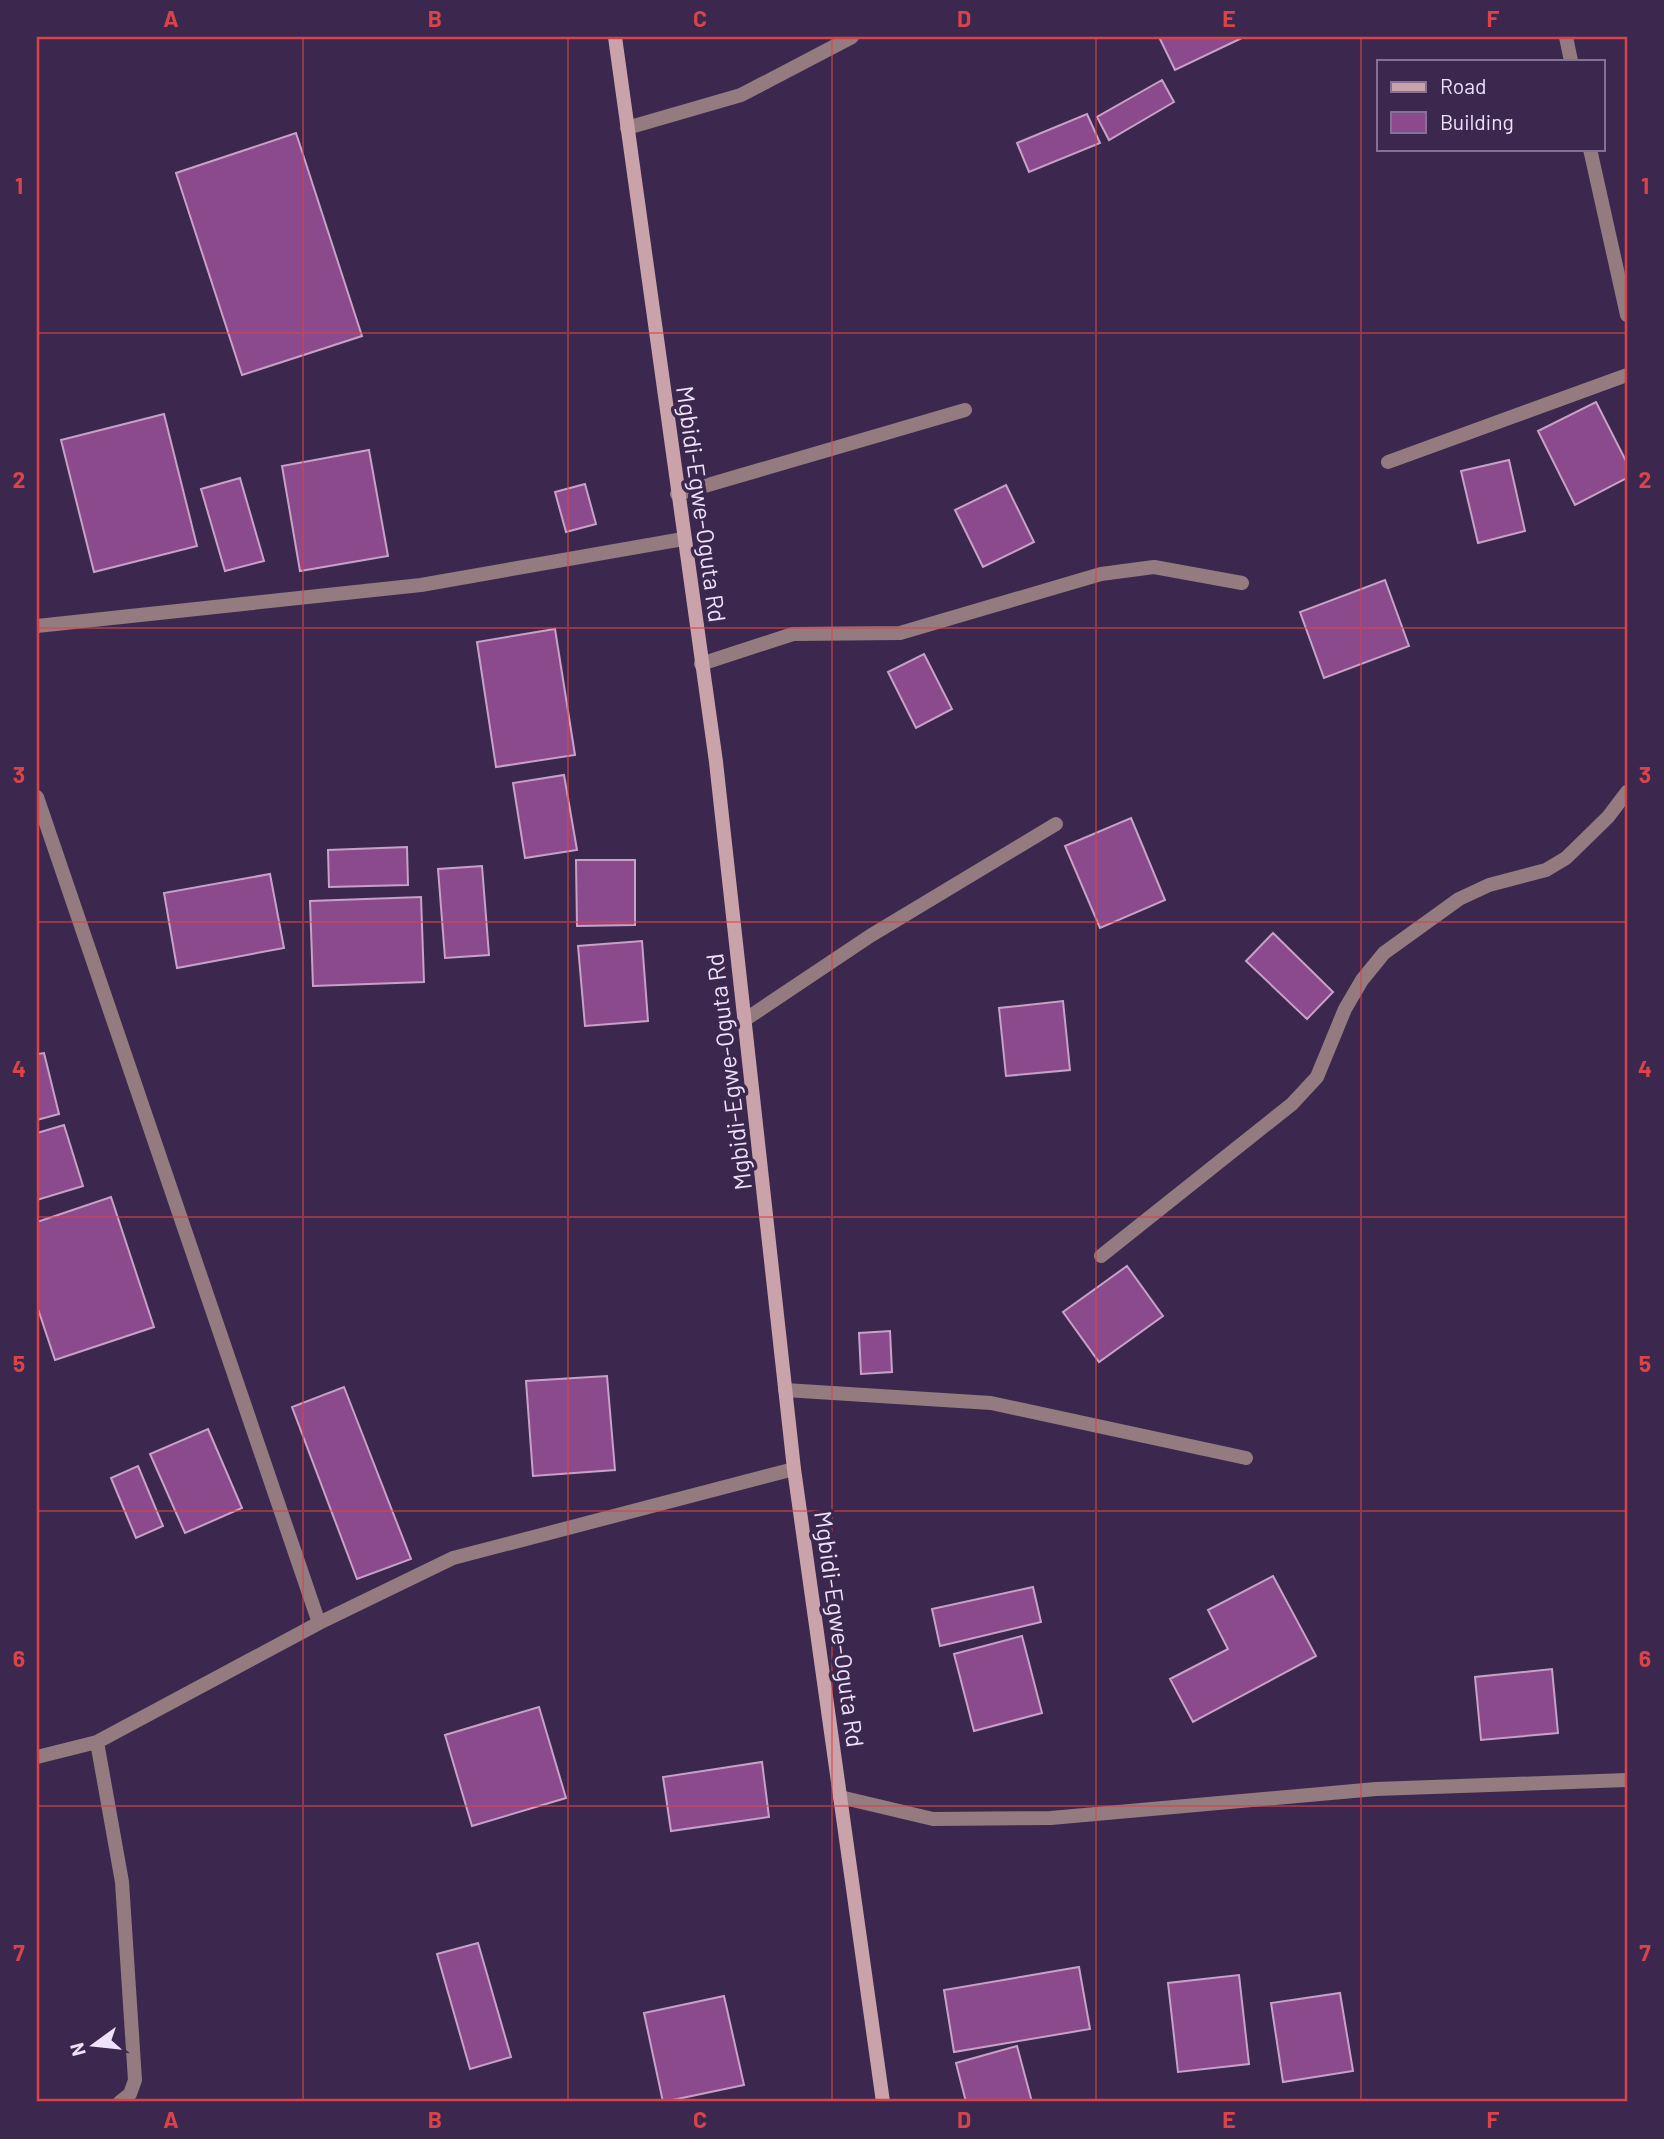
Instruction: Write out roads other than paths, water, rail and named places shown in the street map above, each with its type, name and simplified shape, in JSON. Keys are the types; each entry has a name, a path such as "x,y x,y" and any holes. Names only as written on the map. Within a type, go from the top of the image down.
{"street":[{"name":"Mgbidi-Egwe-Oguta Rd","path":"615,37 701,664 746,1019 794,1469 883,2102"},
{"path":"627,128 741,95 852,37"},
{"path":"1566,37 1571,60"},
{"path":"1590,150 1627,315"},
{"path":"1388,462 1627,374"},
{"path":"677,494 965,410"},
{"path":"37,626 421,585 683,539"},
{"path":"701,664 793,634 900,633 1101,574 1154,567 1242,583"},
{"path":"1101,1256 1292,1104 1317,1076 1345,1009 1362,980 1384,953 1459,899 1489,885 1546,870 1566,858 1608,817 1627,792"},
{"path":"37,797 319,1623"},
{"path":"746,1019 870,936 1056,824"},
{"path":"785,1390 991,1403 1246,1458"},
{"path":"38,1755 97,1742 319,1623 453,1558 794,1469"},
{"path":"97,1742 122,1882 129,1952 135,2080 130,2094 120,2102"},
{"path":"840,1797 933,1819 1051,1818 1376,1789 1627,1780"}]}
